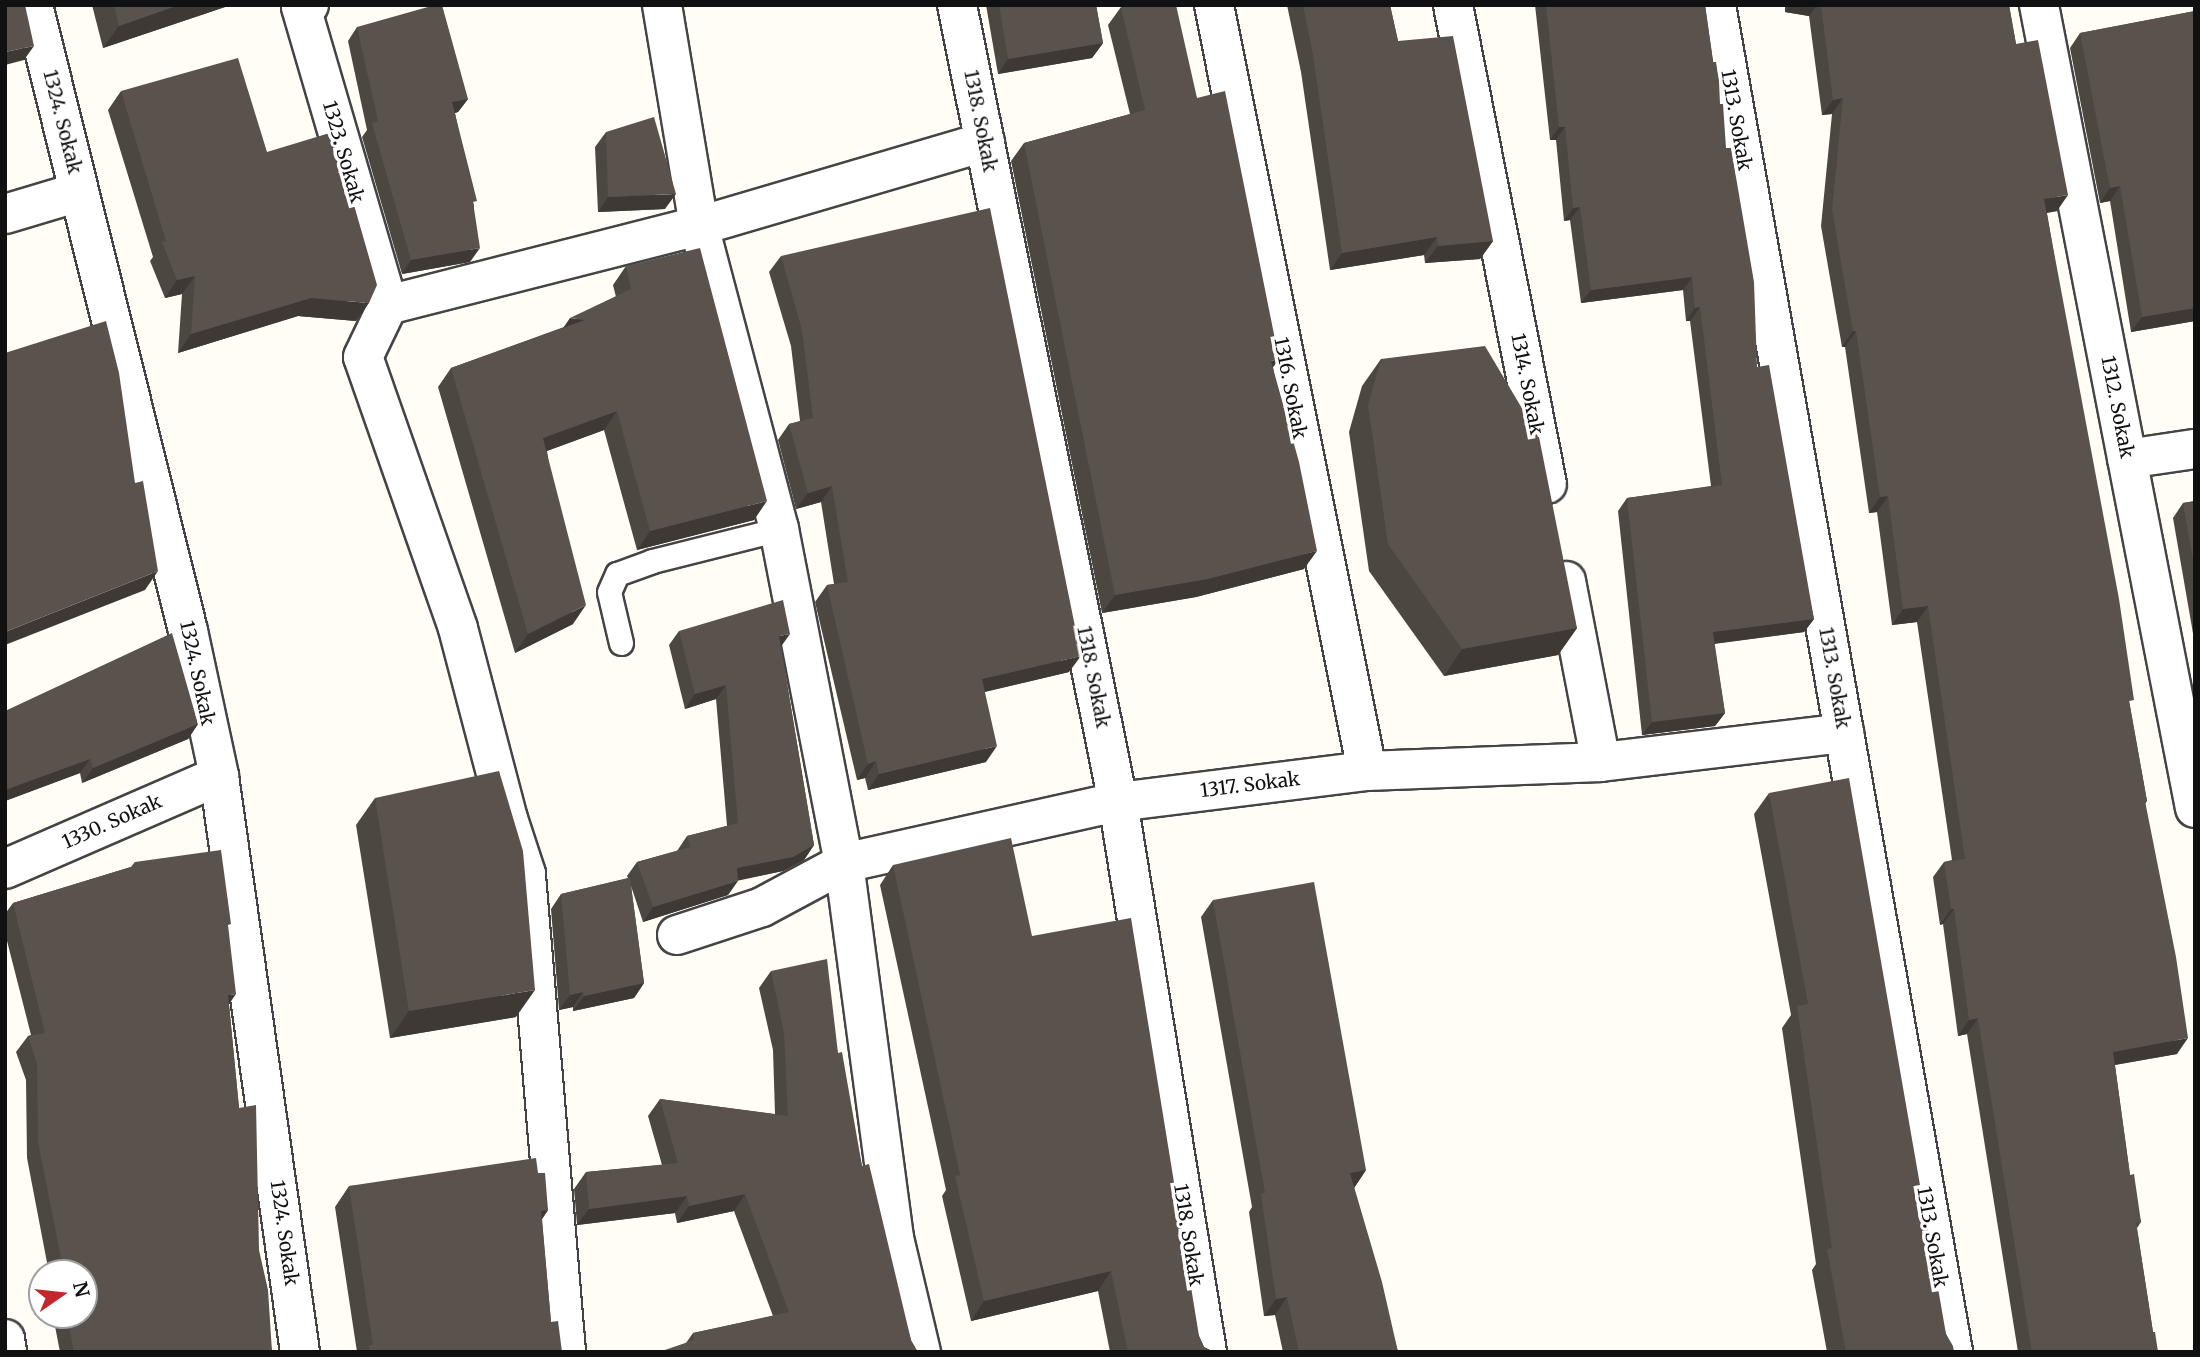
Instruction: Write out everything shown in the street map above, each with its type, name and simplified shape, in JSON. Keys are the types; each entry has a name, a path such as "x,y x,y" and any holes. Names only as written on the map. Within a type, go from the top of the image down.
{"street":[{"name":"1324. Sokak","path":"33,5 188,631 219,776 300,1352"},
{"name":"1323. Sokak","path":"309,5 300,7 388,304"},
{"path":"662,5 699,226 779,528 844,863 894,1238 921,1352"},
{"name":"1318. Sokak","path":"957,5 1118,802 1207,1352"},
{"name":"1316. Sokak","path":"1214,5 1367,771"},
{"name":"1314. Sokak","path":"1453,5 1601,762"},
{"name":"1313. Sokak","path":"1716,5 1953,1352"},
{"name":"1312. Sokak","path":"2039,5 2195,808"},
{"path":"566,1352 526,874 508,819 458,628 363,357 388,304 699,226 985,142"},
{"path":"5,214 79,192"},
{"path":"2127,459 2195,449"},
{"name":"1317. Sokak","path":"677,935 762,907 844,863 1118,802 1367,771 1601,762 1844,733"},
{"name":"1330. Sokak","path":"5,869 219,776"},
{"path":"5,1339 7,1352"}],"lane":[{"path":"621,643 609,592 617,575 652,561 779,528"}],"building":[{"path":"5,5 25,5 34,46 5,52"},
{"path":"114,5 179,5 119,26"},
{"path":"442,5 468,99 452,102 477,201 473,202 480,248 411,260 372,123 378,121 357,27"},
{"path":"999,5 1096,5 1103,43 1008,59"},
{"path":"1176,5 1197,98 1225,91 1279,359 1271,361 1299,462 1317,551 1208,579 1115,595 1024,143 1145,110 1121,7"},
{"path":"1303,5 1390,5 1398,41 1453,36 1493,241 1438,246 1437,237 1342,253 1313,55"},
{"path":"1546,5 1705,5 1713,62 1716,62 1719,81 1720,104 1723,104 1726,148 1731,148 1754,282 1757,367 1769,365 1814,619 1713,632 1725,713 1652,722 1627,498 1722,485 1700,307 1695,308 1692,277 1591,290 1580,207 1573,208 1565,127 1559,127"},
{"path":"1821,5 2009,5 2016,44 2038,40 2068,195 2044,199 2119,599 2134,700 2129,701 2145,801 2176,957 2188,1038 2113,1052 2130,1175 2134,1174 2141,1222 2136,1223 2158,1352 2032,1352 1978,1018 1969,1020 1954,909 1951,909 1944,862 1965,859 1928,606 1903,609 1888,496 1880,497 1856,331 1853,331 1832,210 1843,98 1833,100"},
{"path":"2195,11 2195,308 2142,317 2120,186 2110,188 2080,33"},
{"path":"238,58 267,152 333,132 377,285 369,303 311,298 191,334 195,276 177,280 162,242 166,241 121,91"},
{"path":"654,117 676,194 608,197 606,132"},
{"path":"990,208 1081,656 982,679 997,746 879,774 876,761 868,764 827,585 848,582 832,486 808,493 789,424 813,418 802,330 781,256"},
{"path":"700,248 767,501 650,531 617,411 543,438 586,605 528,634 451,368 585,320 570,318 631,289 626,266"},
{"path":"106,321 119,373 135,483 143,481 158,571 5,632 5,353"},
{"path":"1485,346 1539,437 1577,628 1462,649 1388,544 1368,405 1381,359"},
{"path":"2195,501 2195,571 2183,503"},
{"path":"783,600 790,634 779,636 814,845 793,857 737,868 738,881 653,907 637,862 690,847 687,836 738,823 726,685 695,694 679,631"},
{"path":"172,633 198,724 93,768 90,759 5,790 5,711"},
{"path":"499,771 523,851 535,990 409,1011 375,798"},
{"path":"1849,778 1946,1334 1954,1352 1846,1352 1827,1249 1832,1248 1797,1006 1808,1004 1769,793"},
{"path":"1011,838 1032,936 1131,918 1199,1336 1204,1347 1214,1352 1128,1352 1111,1271 984,1301 955,1176 960,1175 893,865"},
{"path":"221,850 231,924 228,925 236,994 228,995 239,1108 256,1105 259,1250 268,1290 272,1352 74,1352 70,1329 98,1329 98,1259 61,1259 38,1142 37,1064 28,1036 45,1033 13,903 134,866 135,862"},
{"path":"630,878 644,983 584,996 583,992 570,995 561,894"},
{"path":"1314,882 1366,1170 1350,1173 1382,1282 1398,1352 1299,1352 1287,1297 1276,1299 1261,1194 1265,1193 1213,900"},
{"path":"827,959 838,1053 842,1052 862,1166 869,1164 911,1340 918,1352 659,1352 694,1340 693,1333 789,1312 745,1194 689,1206 687,1196 589,1209 586,1172 678,1163 660,1099 788,1116 784,1033 771,971"},
{"path":"536,1158 538,1173 545,1173 548,1210 541,1211 551,1322 558,1321 562,1352 370,1352 369,1345 373,1345 349,1186"}]}
